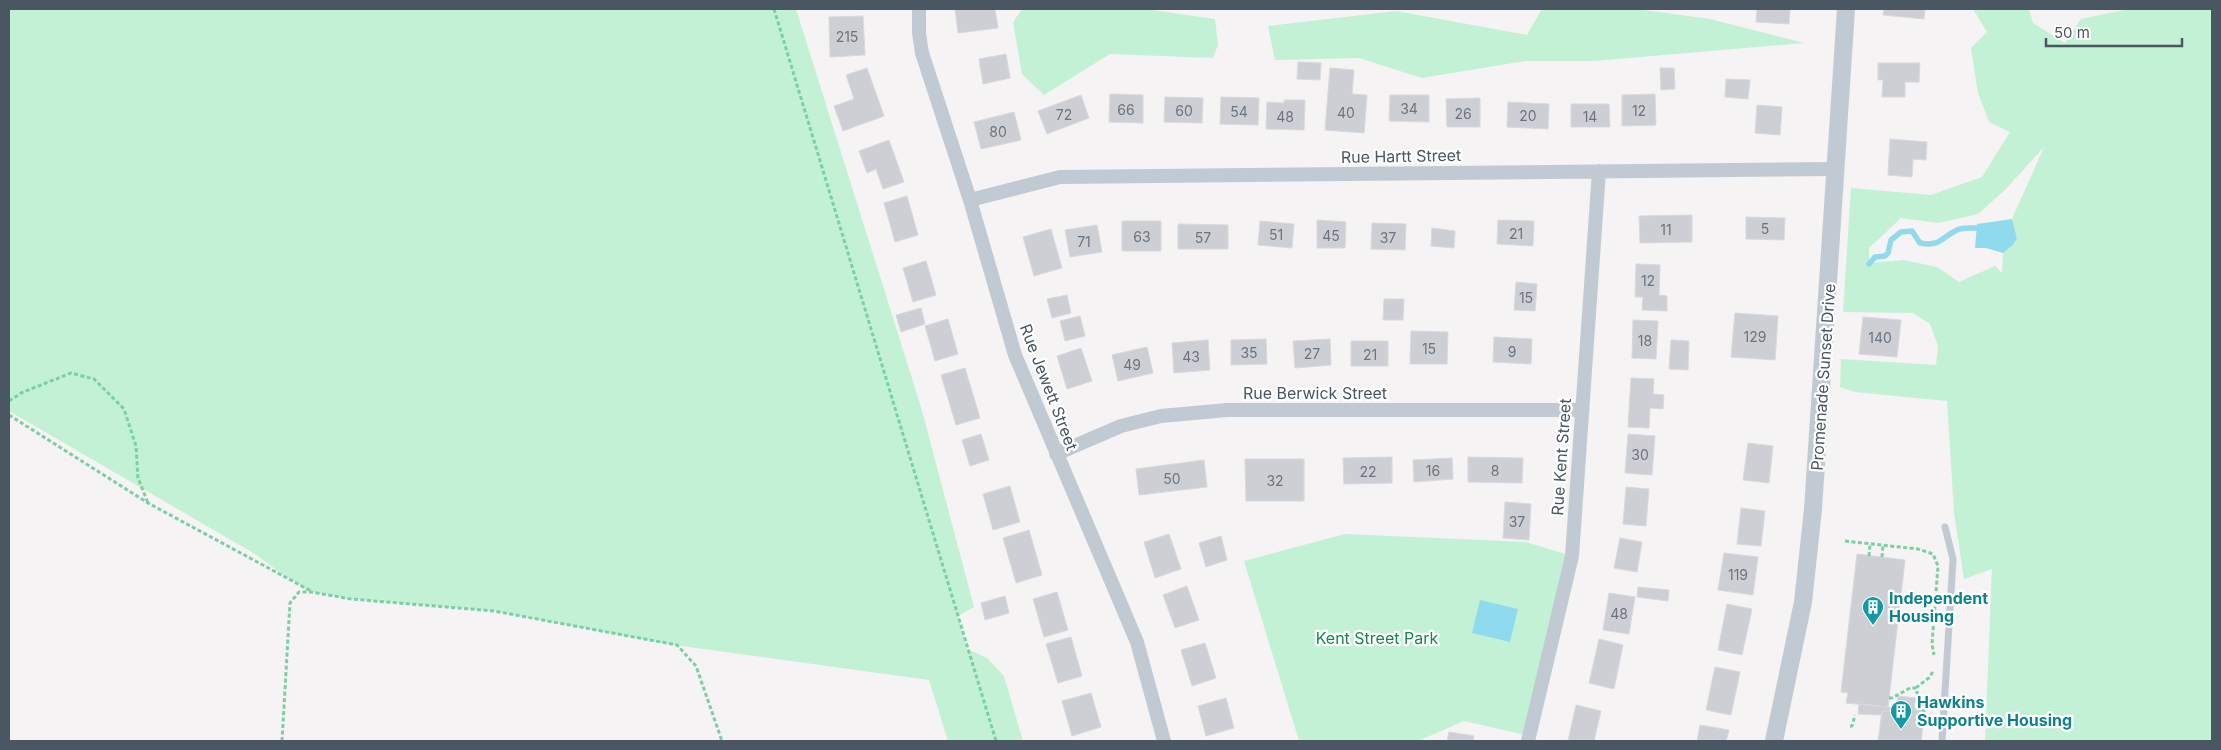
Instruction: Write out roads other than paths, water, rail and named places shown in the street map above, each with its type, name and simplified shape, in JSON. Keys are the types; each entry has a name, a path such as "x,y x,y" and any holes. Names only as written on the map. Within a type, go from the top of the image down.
{"street":[{"name":"Rue Jewett Street","path":"919,9 919,33 922,52 970,200 1015,355 1137,642 1164,741"},
{"name":"Promenade Sunset Drive","path":"1774,741 1802,602 1814,509 1846,9"},
{"name":"Rue Hartt Street","path":"970,200 1060,177 1836,169"},
{"name":"Rue Kent Street","path":"1528,741 1572,556 1599,171"},
{"name":"Rue Berwick Street","path":"1056,454 1121,426 1161,416 1239,410 1582,410"}],"lane":[{"path":"1942,741 1953,560 1945,526"}],"water":[{"path":"2012,219 2017,238 2013,245 2003,253 1986,248 1975,248 1977,224"},
{"path":"1480,600 1518,609 1510,642 1472,633"}],"waterway":[{"path":"1869,264 1875,257 1885,256 1888,253 1891,240 1901,232 1912,231 1920,243 1933,244 1959,229 1977,228"}],"place":[{"name":"Independent Housing","path":"1873,626"},
{"name":"Hawkins Supportive Housing","path":"1901,730"}],"park label":[{"name":"Kent Street Park","path":"1377,638"}]}
